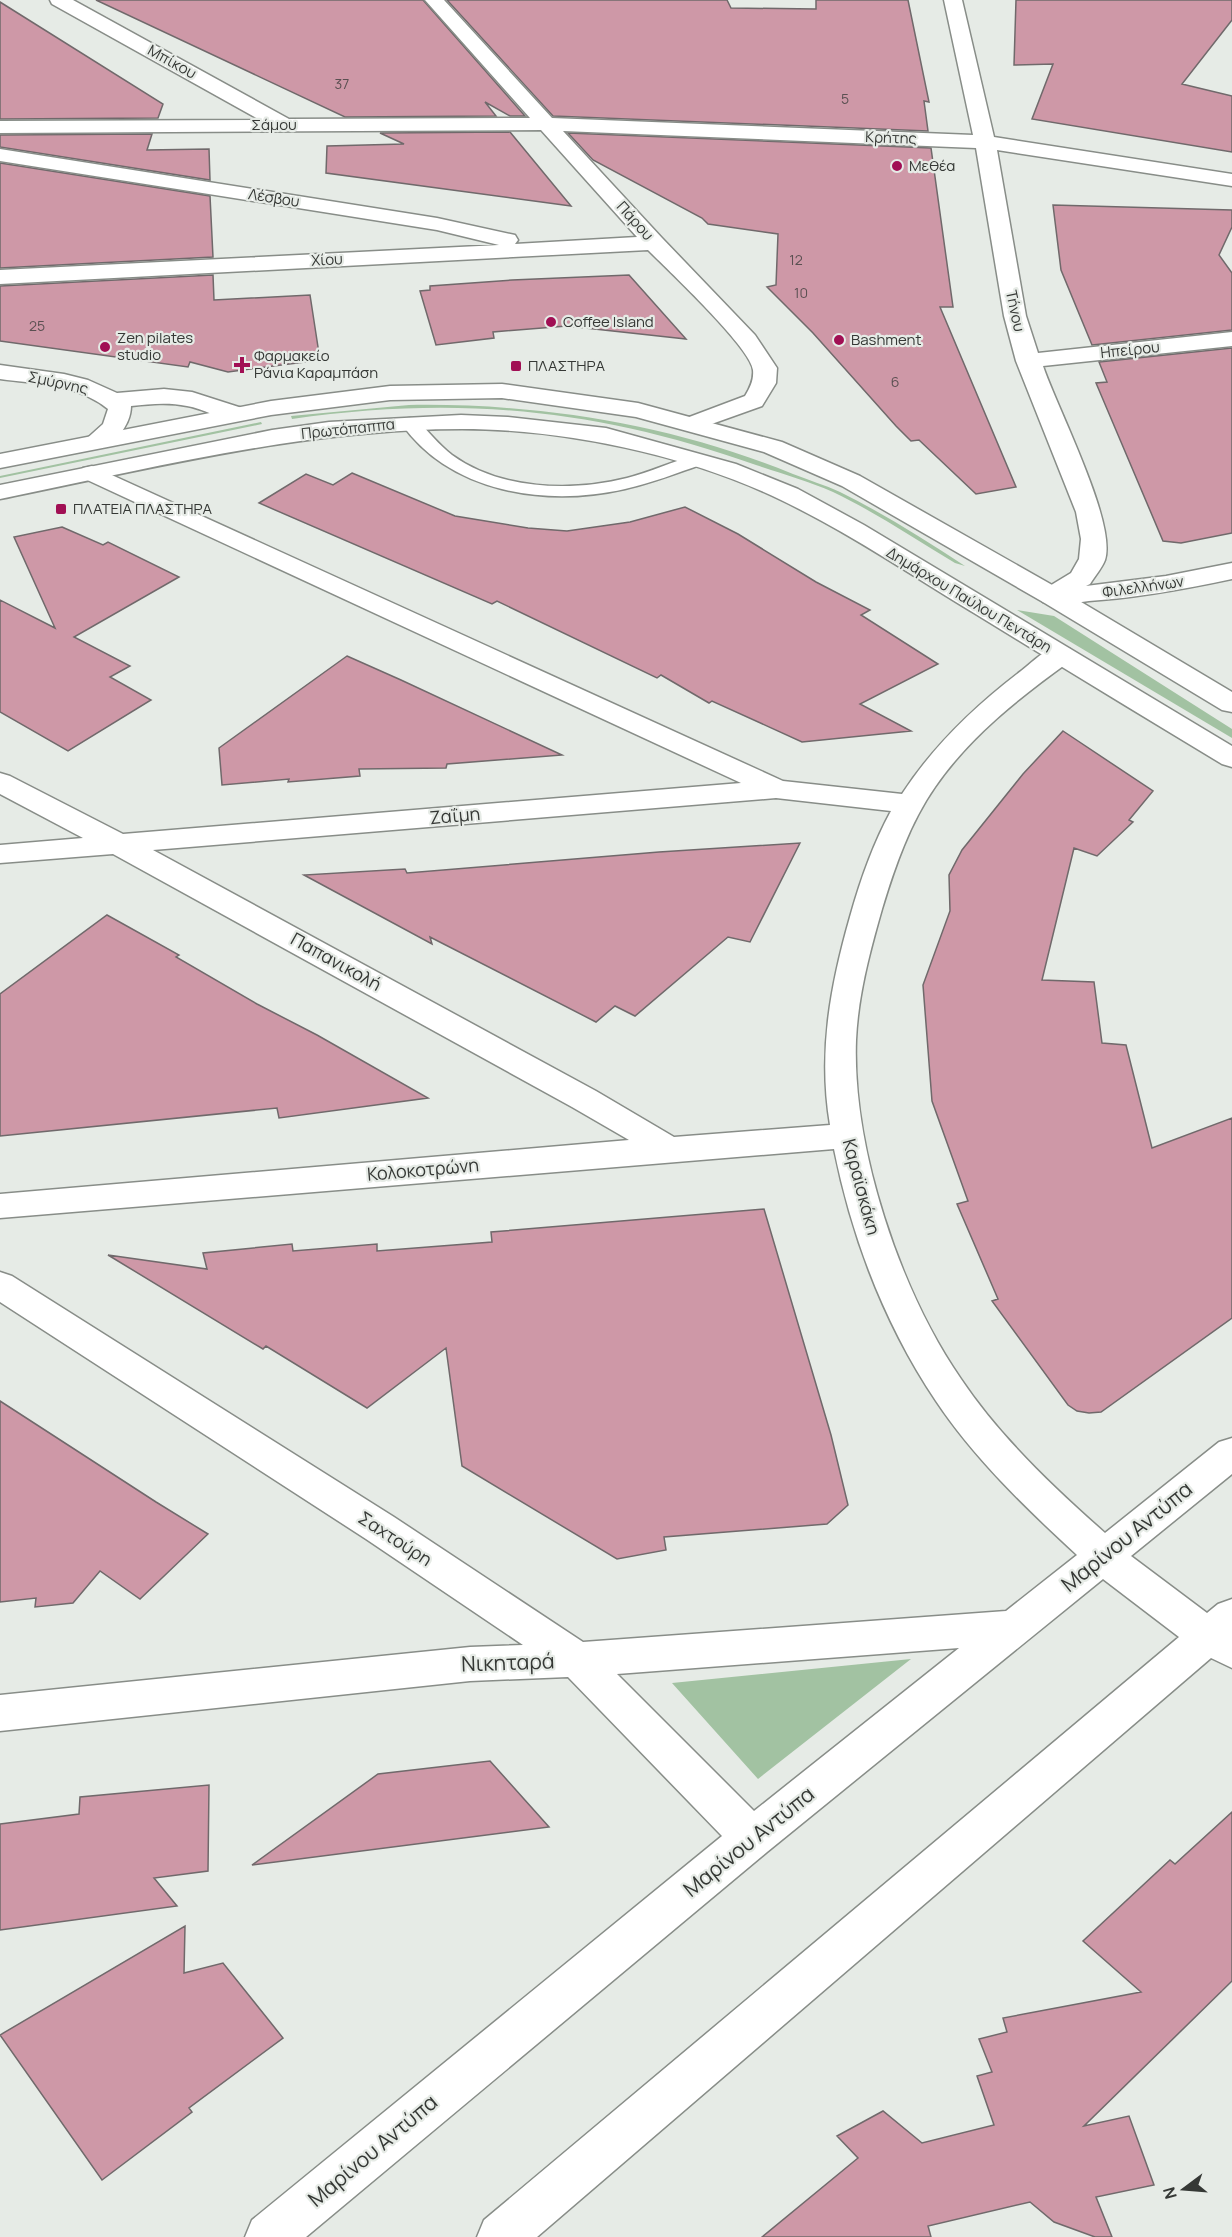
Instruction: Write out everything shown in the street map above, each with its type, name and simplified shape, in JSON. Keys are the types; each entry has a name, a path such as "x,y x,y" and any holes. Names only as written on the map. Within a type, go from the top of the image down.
{"street":[{"name":"Μπίκου","path":"59,0 285,125"},
{"name":"Πάρου","path":"434,0 654,243 747,340 765,368 764,383 754,401 692,424"},
{"name":"Τήνου","path":"953,0 985,142 1015,316 1028,360 1089,512 1094,538 1092,559 1081,578 1052,596"},
{"name":"Σάμου","path":"0,127 547,124"},
{"name":"Κρήτης","path":"547,124 985,142 1232,180"},
{"name":"Λέσβου","path":"0,155 437,224 546,249"},
{"name":"Χίου","path":"0,277 654,243"},
{"name":"Ηπείρου","path":"1028,360 1232,339"},
{"name":"Σμύρνης","path":"0,372 73,383 107,395 120,407 114,427 94,442"},
{"name":"Πρωτόπαππα","path":"0,461 237,414 329,399 390,393 502,391 638,410 692,424"},
{"name":"Σμύρνης","path":"113,400 164,396 192,399 237,414"},
{"name":"Πρωτόπαππα","path":"0,492 272,437 410,423 508,424 606,435 697,460"},
{"path":"692,424 773,447 815,463 851,481 1052,596 1232,704"},
{"name":"Δημάρχου Παύλου Πεντάρη","path":"697,460 762,482 855,530 1232,758"},
{"path":"92,473 776,789"},
{"name":"Φιλελλήνων","path":"961,594 1052,596 1111,593 1232,571"},
{"name":"Καραϊσκάκη","path":"1060,655 999,700 960,738 910,804 878,874 847,992 839,1056 847,1136 869,1225 897,1301 940,1378 997,1451 1068,1525 1102,1556 1149,1596 1224,1634"},
{"name":"Παπανικολή","path":"0,782 54,812 122,844 584,1099 669,1149"},
{"name":"Ζαΐμη","path":"0,854 776,789 910,804"},
{"name":"Κολοκοτρώνη","path":"0,1206 847,1136"},
{"name":"Σαχτούρη","path":"0,1285 370,1522 577,1660 752,1838"},
{"name":"Μαρίνου Αντύπα","path":"269,2237 752,1838 1232,1453"},
{"name":"Νικηταρά","path":"0,1713 470,1664 577,1660 1017,1627"},
{"path":"501,2237 1224,1634"}],"lane":[{"path":"410,423 448,461 510,486 544,490 584,490 614,486 644,479 697,460"}],"green space":[{"path":"409,405 458,405 556,413 604,420 700,442 840,492 888,518 965,566 955,563 864,508 824,488 698,446 640,431 527,412 471,408 413,408 292,419 291,416"},
{"path":"261,422 262,424 0,478 0,476"},
{"path":"1017,610 1054,616 1232,729 1232,738"},
{"path":"911,1659 758,1779 672,1683"}],"building":[{"path":"96,0 423,0 525,116 510,116 485,102 496,116 345,117"},
{"path":"447,0 727,0 731,8 816,9 816,0 908,0 929,102 924,101 928,131 553,116"},
{"path":"1016,0 1232,0 1232,20 1182,84 1232,96 1232,152 1032,119 1053,64 1014,65"},
{"path":"0,2 163,104 158,118 0,119"},
{"path":"510,132 571,206 326,173 327,146 404,144 380,133"},
{"path":"568,133 931,148 953,307 940,307 1016,487 976,494 919,440 911,441 896,426 813,333 767,287 776,285 778,234 708,224 702,218 593,160"},
{"path":"152,134 147,150 209,149 210,180 0,147 0,135"},
{"path":"0,163 210,196 213,257 0,268"},
{"path":"1053,205 1232,210 1232,227 1219,255 1232,273 1232,330 1092,345 1061,270"},
{"path":"213,275 214,300 310,295 320,360 228,372 190,362 188,367 0,341 0,286"},
{"path":"629,275 686,339 567,326 493,332 494,338 436,345 420,291 430,290 430,286"},
{"path":"1232,348 1232,533 1181,543 1163,541 1096,383 1107,382 1099,362"},
{"path":"352,473 455,516 528,528 567,531 630,522 685,507 738,534 816,582 870,610 861,615 938,664 860,704 911,731 802,742 712,701 709,703 661,675 657,678 497,601 492,604 259,503 306,474 333,485"},
{"path":"62,527 103,545 108,542 179,577 74,637 130,666 110,677 151,700 68,751 0,712 0,600 55,628 14,537"},
{"path":"347,656 562,755 447,764 446,768 359,769 360,776 222,785 219,748"},
{"path":"1063,731 1153,791 1129,820 1133,822 1097,856 1074,848 1042,980 1094,982 1102,1043 1126,1045 1152,1148 1232,1118 1232,1318 1101,1412 1089,1413 1077,1411 1068,1405 992,1301 998,1299 957,1204 968,1201 932,1101 923,985 950,911 949,875 962,850 1023,774"},
{"path":"800,843 750,942 728,937 635,1016 615,1006 596,1022 430,937 432,944 304,875 405,869 407,873"},
{"path":"107,915 179,955 176,957 257,1004 428,1098 279,1118 277,1108 0,1136 0,994"},
{"path":"764,1209 831,1435 848,1505 827,1524 664,1537 666,1550 617,1559 462,1466 446,1348 367,1408 266,1346 263,1349 108,1255 207,1269 203,1253 292,1244 293,1251 377,1244 377,1251 492,1242 491,1232"},
{"path":"0,1401 208,1534 140,1599 100,1571 73,1603 35,1607 36,1598 0,1602"},
{"path":"490,1761 549,1827 252,1865 378,1774"},
{"path":"209,1785 208,1871 154,1878 177,1906 0,1930 0,1824 79,1814 80,1797"},
{"path":"1232,1812 1232,1981 1084,2126 1129,2116 1154,2185 1096,2197 1112,2237 1095,2237 1054,2222 1030,2202 928,2226 931,2237 762,2237 858,2158 837,2136 883,2111 922,2143 994,2125 977,2076 992,2072 979,2039 1007,2032 1003,2018 1141,1992 1083,1941 1170,1860 1175,1864"},
{"path":"185,1926 184,1973 223,1963 283,2038 189,2108 192,2112 102,2180 0,2035"}],"place":[{"name":"Μεθέα","path":"897,166"},
{"name":"Coffee Island","path":"551,322"},
{"name":"Bashment","path":"839,340"},
{"name":"Zen pilates studio","path":"105,347"},
{"name":"Φαρμακείο Ράνια Καραμπάση","path":"242,365"},
{"name":"ΠΛΑΣΤΗΡΑ","path":"516,366"},
{"name":"ΠΛΑΤΕΙΑ ΠΛΑΣΤΗΡΑ","path":"61,509"}]}
